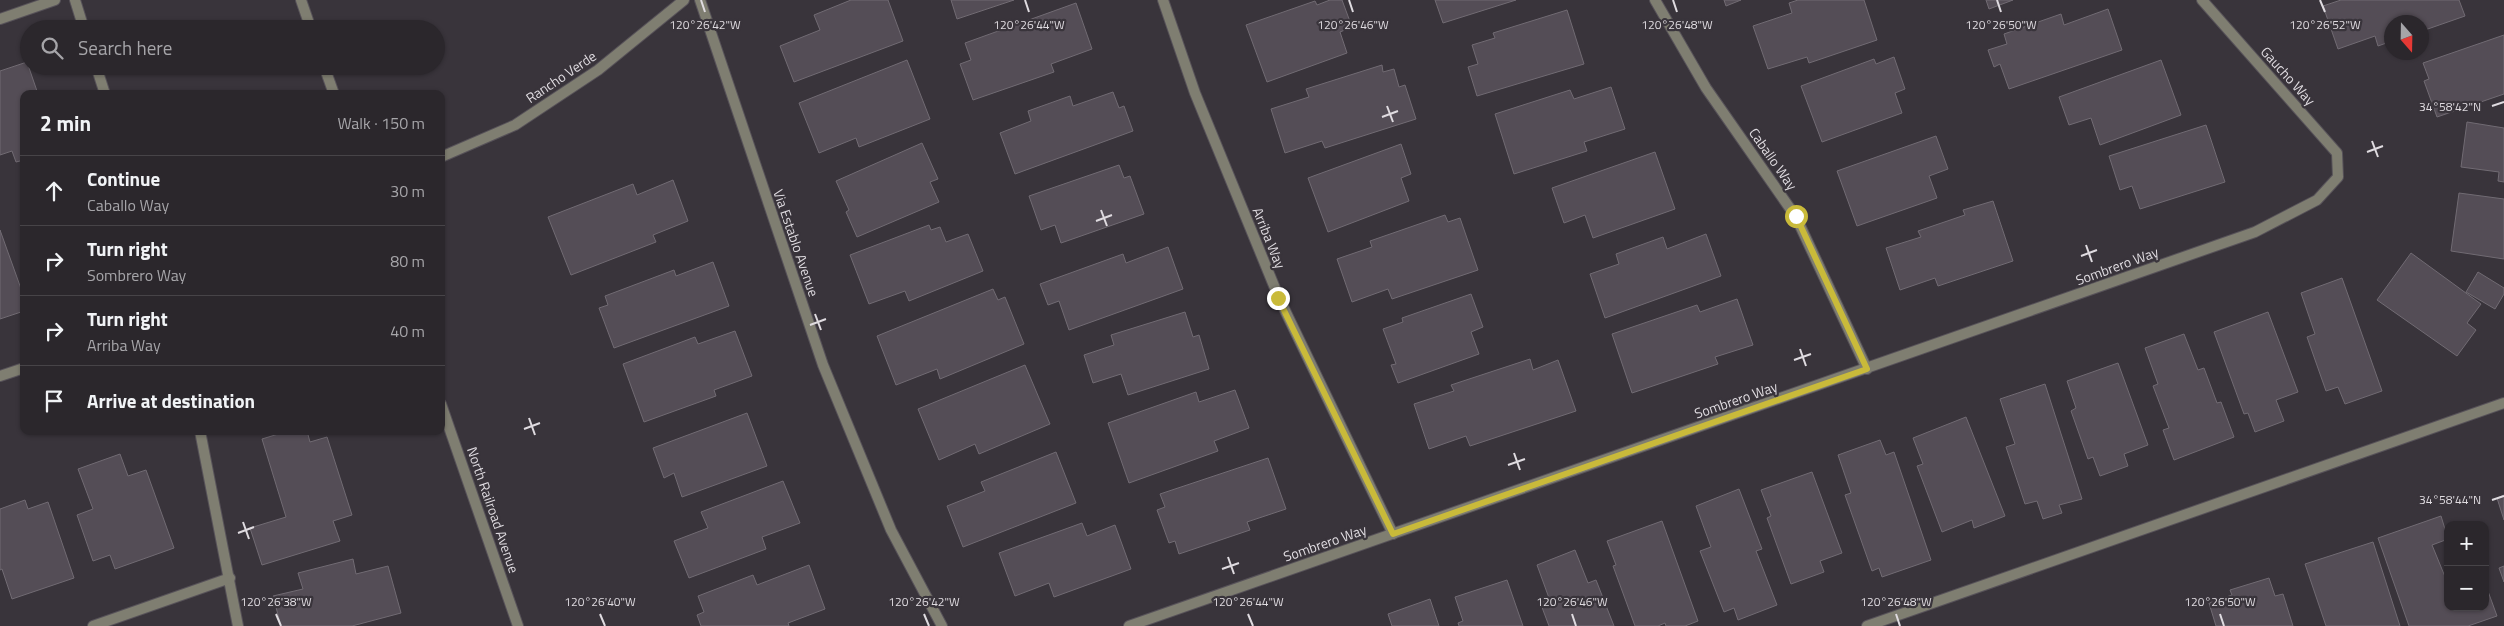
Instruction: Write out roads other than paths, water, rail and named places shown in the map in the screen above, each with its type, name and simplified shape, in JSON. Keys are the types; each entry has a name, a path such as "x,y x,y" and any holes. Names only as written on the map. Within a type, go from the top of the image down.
{"street":[{"path":"0,19 55,0"},
{"path":"75,0 81,20"},
{"path":"301,0 308,20"},
{"name":"Rancho Verde","path":"445,155 523,119 598,70 684,0"},
{"name":"Via Establo Avenue","path":"700,0 823,365 891,530 942,626"},
{"name":"Arriba Way","path":"1164,0 1195,93 1278,298 1393,534"},
{"name":"Caballo Way","path":"1654,0 1706,88 1796,216 1867,369"},
{"name":"Gaucho Way","path":"2202,0 2337,153 2338,177"},
{"path":"99,75 104,90"},
{"path":"327,75 333,90"},
{"name":"Sombrero Way","path":"1129,626 2255,232 2317,200 2338,177"},
{"path":"0,376 20,369"},
{"path":"1867,626 2504,403"},
{"name":"North Railroad Avenue","path":"445,416 518,626"},
{"path":"201,435 238,626"},
{"path":"93,626 230,578"}]}
